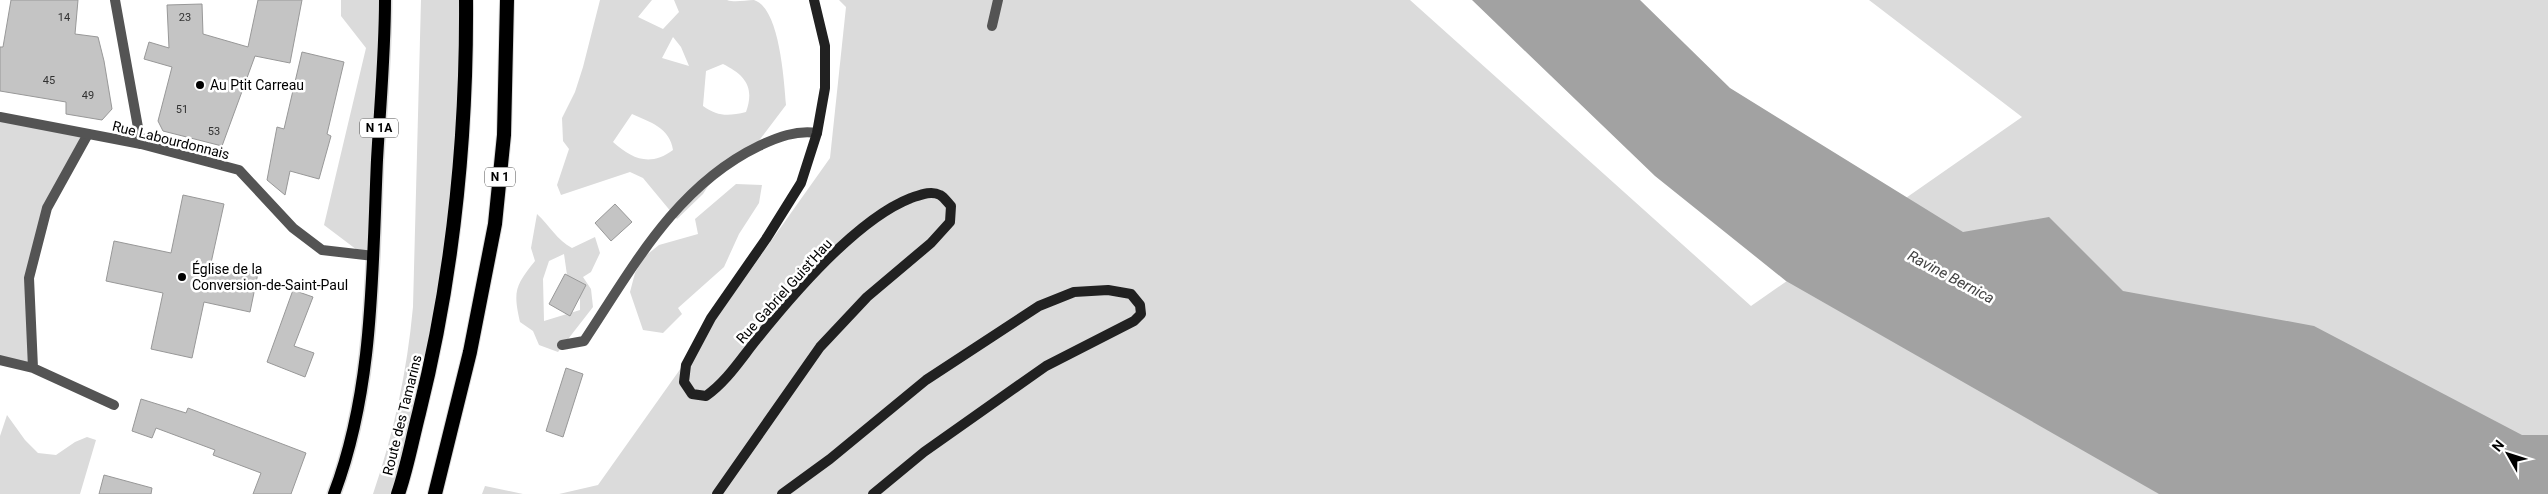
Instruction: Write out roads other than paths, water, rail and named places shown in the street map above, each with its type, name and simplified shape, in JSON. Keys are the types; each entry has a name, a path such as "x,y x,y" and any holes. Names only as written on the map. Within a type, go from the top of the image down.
{"highway":[{"name":"Route des Tamarins","path":"398,494 436,343 451,256 462,163 467,58 466,0"},
{"name":"N 1","path":"435,494 470,352 495,224 504,135 507,0"}],"main road":[{"name":"N 1A","path":"334,494 354,426 362,377 385,0"},
{"name":"Rue Gabriel Guist'Hau","path":"717,494 820,347 867,297 932,243 950,222 951,206 940,195 925,193 898,203 854,235 818,270 757,338 722,384 706,396 692,394 684,382 686,365 711,318 766,239 801,182 817,133 825,88 825,46 814,0"},
{"path":"782,494 830,459 926,380 1039,306 1074,292 1108,290 1131,294 1140,305 1141,314 1134,321 1046,366 924,452 873,494"}],"street":[{"path":"115,0 141,144"},
{"path":"992,26 998,0"},
{"name":"Rue Labourdonnais","path":"0,117 141,144 239,170 293,228 322,250 370,256"},
{"path":"562,345 584,340 643,250 675,208 702,183 741,154 776,138 804,131 817,133"},
{"path":"33,368 29,278 47,208 88,134"},
{"path":"0,360 33,368 114,405"}],"water":[{"name":"Ravine Bernica","path":"1472,0 1640,0 1730,88 1963,232 2049,217 2123,291 2314,326 2522,435 2548,435 2548,494 2159,494 1786,281 1655,176"}],"place":[{"name":"Au Ptit Carreau","path":"200,85"},
{"name":"Église de la Conversion-de-Saint-Paul","path":"182,277"}]}
